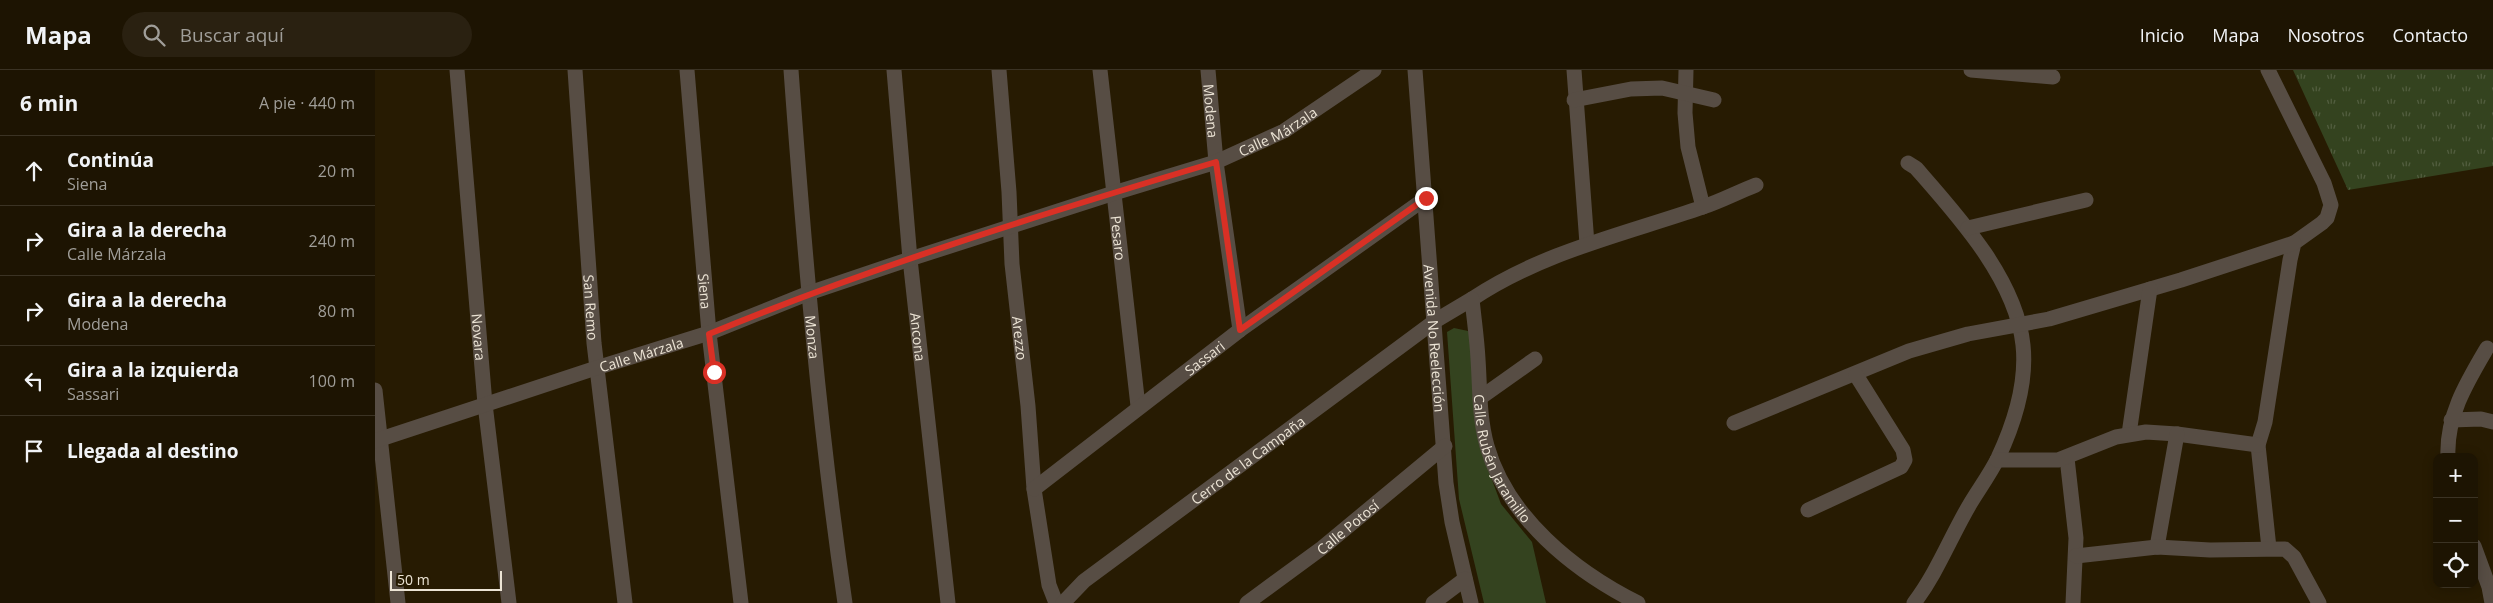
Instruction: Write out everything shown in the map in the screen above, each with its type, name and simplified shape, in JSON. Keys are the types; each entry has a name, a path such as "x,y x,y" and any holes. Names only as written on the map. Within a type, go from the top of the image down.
{"street":[{"name":"Novara","path":"457,70 485,404 509,603"},
{"name":"San Remo","path":"575,70 596,368 625,603"},
{"name":"Siena","path":"687,70 709,334 741,603"},
{"name":"Monza","path":"791,70 809,293 834,529 845,603"},
{"name":"Ancona","path":"894,70 910,259 948,603"},
{"name":"Arezzo","path":"999,70 1012,264 1028,406 1034,489 1049,585 1056,603"},
{"name":"Pesaro","path":"1100,70 1138,406"},
{"name":"Modena","path":"1209,70 1216,162 1240,330"},
{"name":"Calle Márzala","path":"377,441 596,368 709,334 809,293 910,259 1216,162 1284,131 1373,70"},
{"name":"Avenida No Reelección","path":"1415,70 1445,446 1446,483 1451,522 1471,603"},
{"path":"1574,70 1587,244"},
{"path":"1686,70 1685,92 1688,147 1703,207"},
{"path":"1971,70 2053,77"},
{"path":"1735,424 1909,351 1935,342 2020,326 2257,257 2294,243 2327,218 2331,205 2324,183 2268,70"},
{"path":"1575,100 1631,89 1663,88 1714,100"},
{"path":"1908,163 1917,168 1968,228 2003,285 2020,326 2023,345 2021,388 2014,416 1997,460 1914,603"},
{"path":"1435,321 1513,274 1587,244 1643,224 1703,207 1756,185"},
{"name":"Sassari","path":"1034,489 1138,406 1240,330 1426,198"},
{"path":"1968,228 2086,200"},
{"path":"2269,548 2258,445 2265,422 2294,243"},
{"path":"2129,434 2150,289"},
{"name":"Calle Rubén Jaramillo","path":"1472,299 1479,398 1486,445 1496,474 1507,493 1559,551 1612,590 1638,603"},
{"name":"Cerro de la Campaña","path":"1063,603 1084,581 1435,321"},
{"path":"2448,453 2451,420 2468,382 2487,348"},
{"path":"1479,398 1535,359"},
{"path":"1808,510 1901,466 1905,460 1903,450 1856,374"},
{"path":"375,390 377,441 399,603"},
{"path":"2451,420 2481,419 2493,422"},
{"path":"1997,460 2067,458 2103,442 2129,434 2146,432 2177,434 2258,445"},
{"path":"2157,548 2177,434"},
{"name":"Calle Potosí","path":"1247,603 1322,548 1445,446"},
{"path":"2067,458 2076,556 2073,603"},
{"path":"2076,556 2157,548 2210,550 2285,549 2292,553 2319,603"},
{"path":"2478,557 2489,586 2492,603"},
{"path":"1433,603 1465,579"}],"green space":[{"path":"2293,70 2493,70 2493,166 2348,190"},
{"path":"1454,328 1468,331 1473,340 1482,453 1501,504 1532,542 1546,603 1484,603 1459,499 1447,332"}],"route":[{"path":"714,372 709,334 809,293 1062,209 1216,162 1240,330 1426,198"}]}
